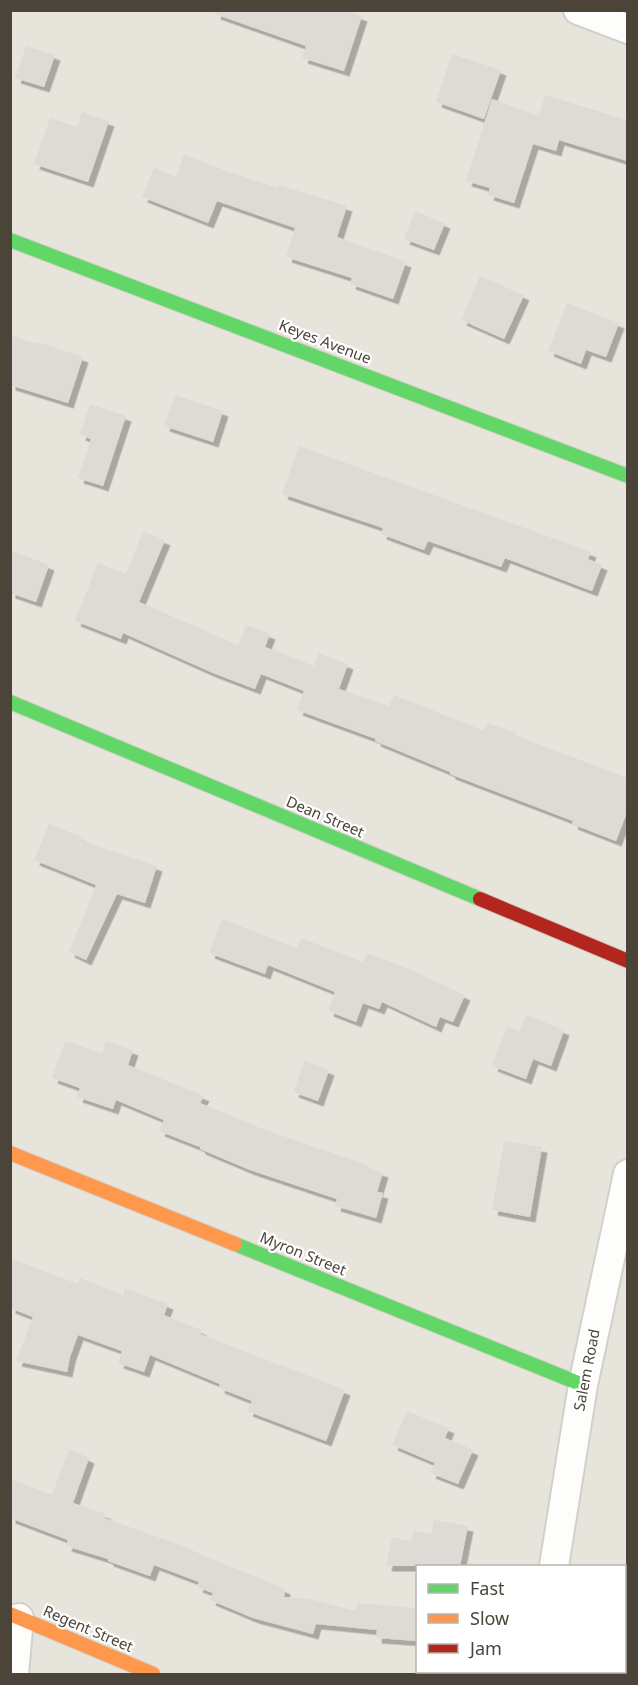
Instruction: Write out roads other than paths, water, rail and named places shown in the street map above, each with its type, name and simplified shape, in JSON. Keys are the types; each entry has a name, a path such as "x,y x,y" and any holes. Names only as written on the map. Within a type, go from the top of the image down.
{"street":[{"path":"578,10 627,29"},
{"name":"Keyes Avenue","path":"10,240 627,476"},
{"name":"Dean Street","path":"10,702 627,961"},
{"name":"Myron Street","path":"10,1153 583,1385"},
{"name":"Salem Road","path":"554,1565 583,1385 627,1174"},
{"path":"14,1674 15,1616"},
{"name":"Regent Street","path":"15,1616 153,1674"}]}
